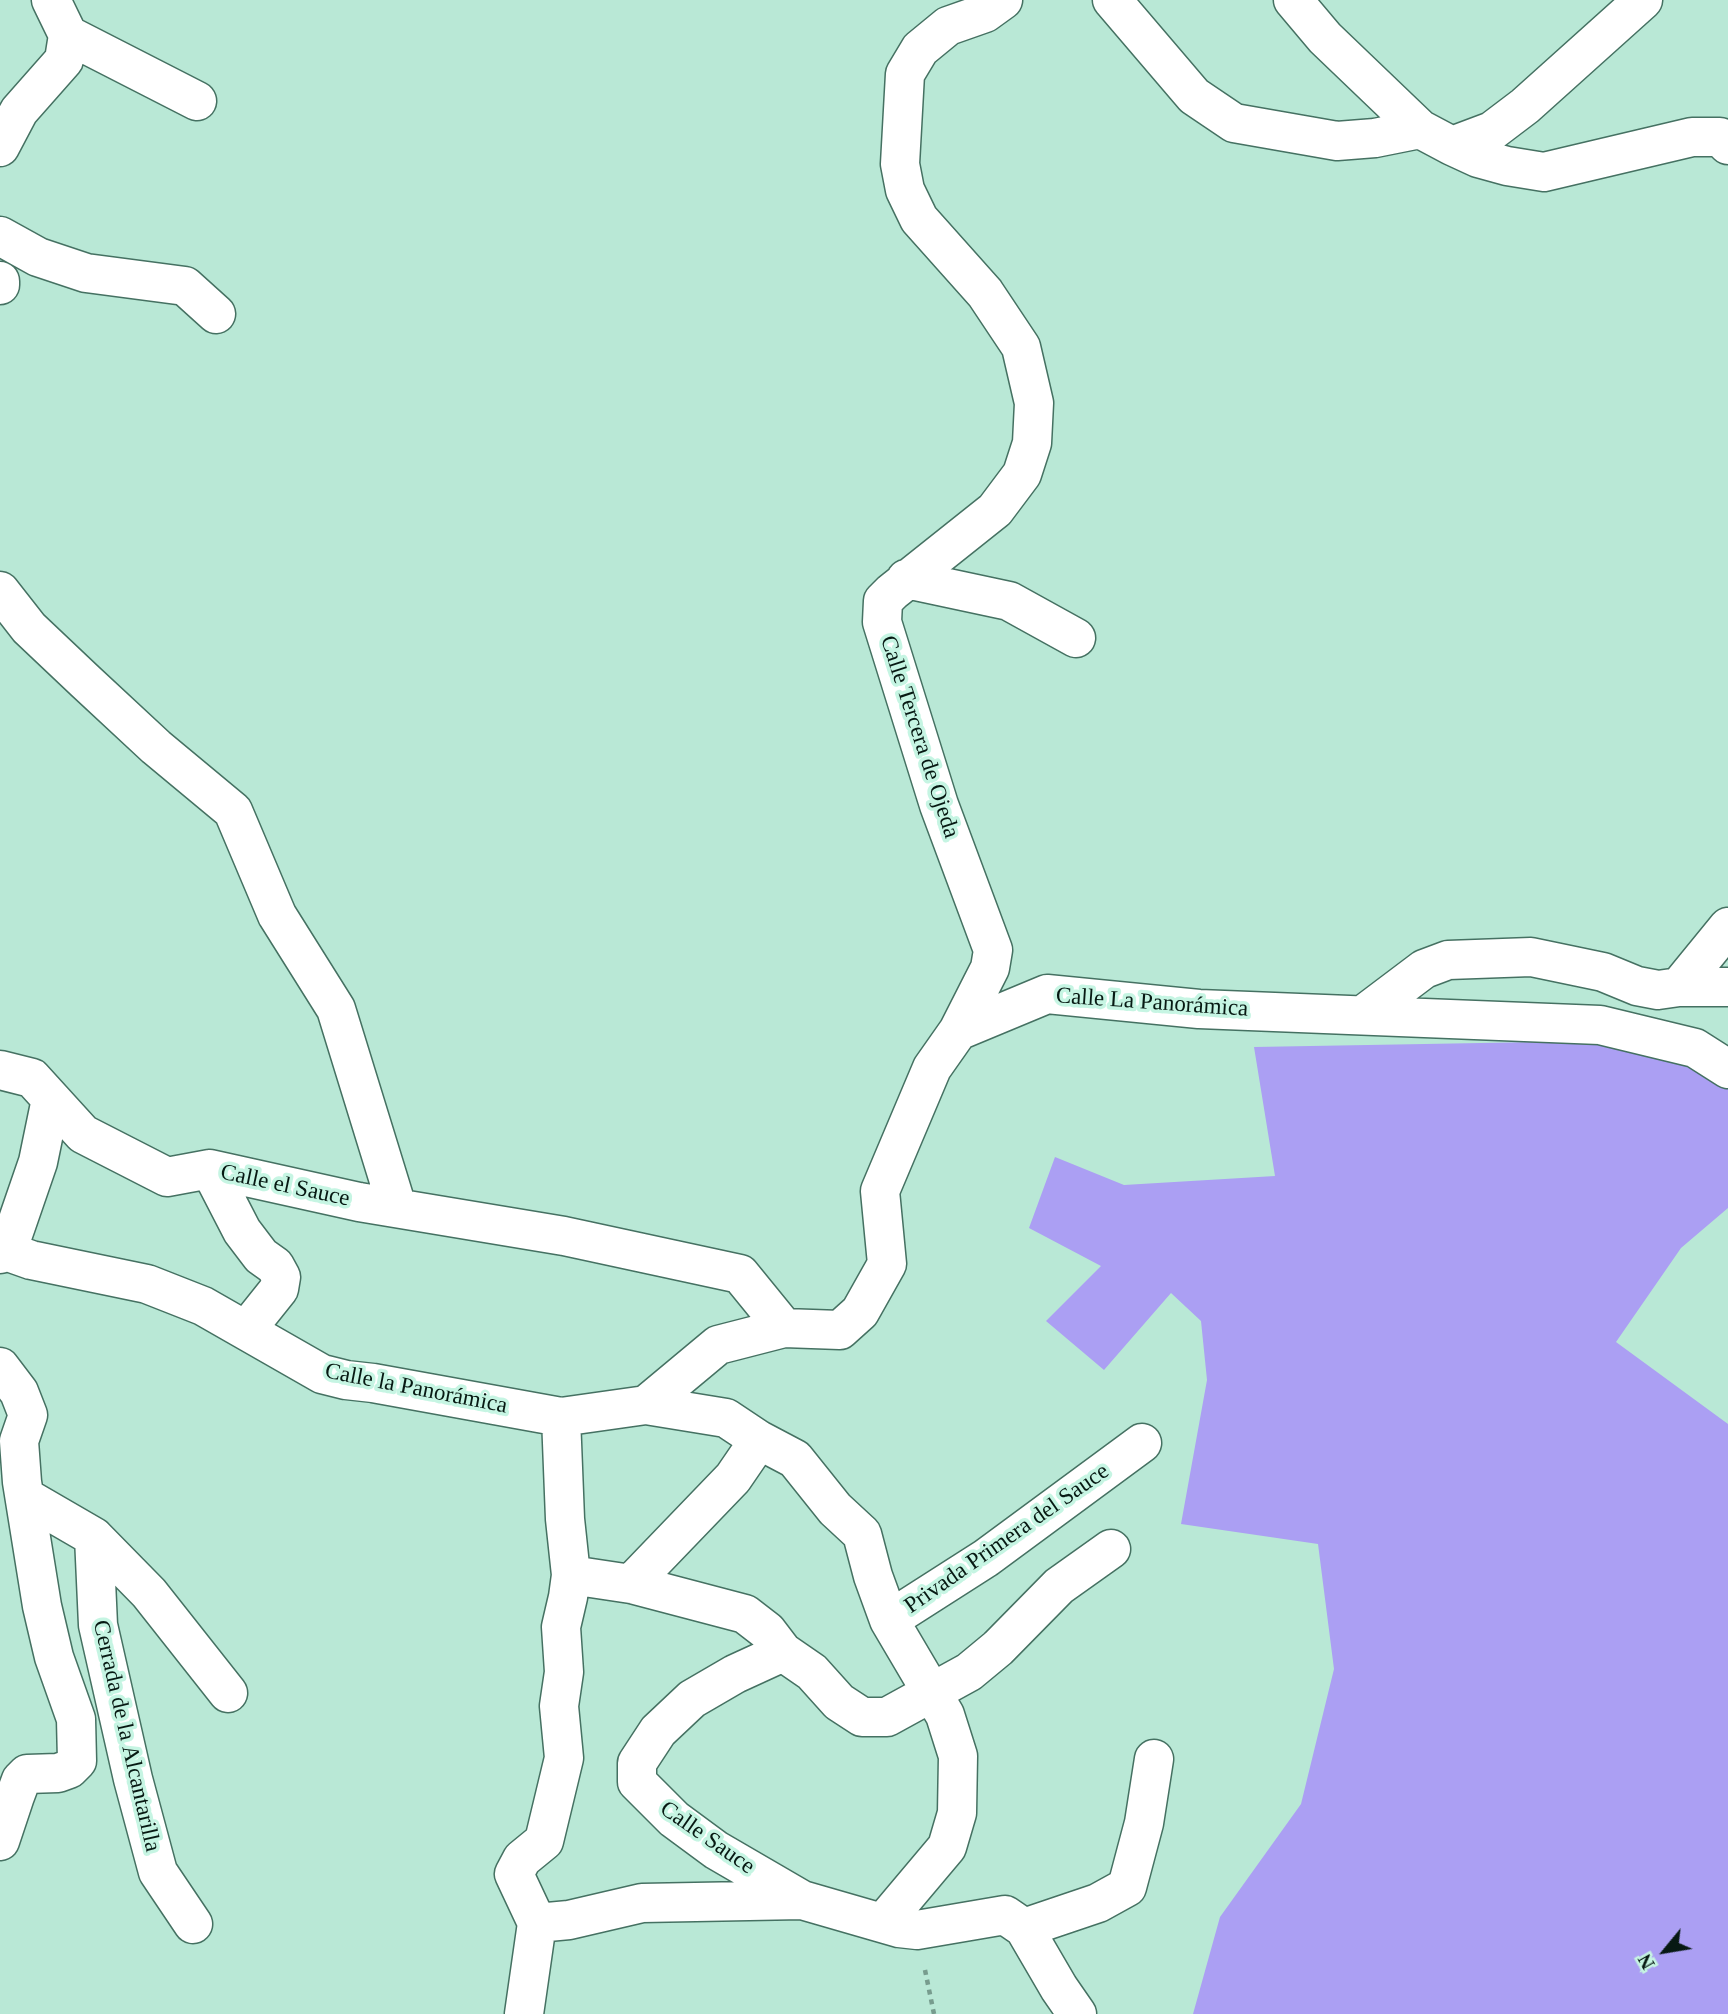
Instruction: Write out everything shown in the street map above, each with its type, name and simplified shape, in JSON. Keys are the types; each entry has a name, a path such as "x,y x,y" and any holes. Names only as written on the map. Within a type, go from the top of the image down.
{"street":[{"path":"0,147 19,111 64,60 68,34 51,0"},
{"name":"Calle Tercera de Ojeda","path":"958,1031 990,968 993,950 939,804 882,622 883,601 906,579 995,510 1021,474 1032,443 1034,402 1021,347 985,293 919,219 905,190 900,164 905,74 920,49 948,26 985,13 1003,0"},
{"path":"1112,0 1194,96 1234,123 1337,141 1436,137 1492,131 1643,0"},
{"path":"1293,0 1325,38 1436,137 1478,158 1544,172 1692,136 1720,137 1728,145"},
{"path":"68,34 197,101"},
{"path":"0,236 38,257 86,273 185,286 216,314"},
{"path":"906,579 1009,601 1076,638"},
{"path":"0,591 14,637 156,747 233,811 277,915 336,1009 397,1208"},
{"path":"1679,987 1728,927"},
{"path":"1363,1016 1424,969 1448,960 1531,957 1603,972 1637,986 1658,990 1728,987"},
{"name":"Calle La Panorámica","path":"958,1031 1047,994 1199,1009 1600,1025 1695,1048 1728,1069"},
{"path":"646,1405 718,1345 784,1328 840,1330 860,1312 887,1265 880,1191 932,1068 958,1031"},
{"name":"Calle el Sauce","path":"0,1070 32,1078 83,1134 167,1177 210,1169 359,1202 627,1248 740,1274 784,1328"},
{"path":"2,1252 38,1162 51,1098"},
{"path":"210,1169 242,1231 261,1255 275,1266 281,1277 279,1289 247,1329"},
{"name":"Calle la Panorámica","path":"2,1252 147,1284 203,1306 322,1374 346,1380 561,1417 646,1405"},
{"path":"0,1367 19,1392 28,1415 19,1441 16,1485 54,1657 76,1719 77,1761 69,1769 58,1773 27,1774 21,1780 0,1841"},
{"path":"631,1584 733,1478 759,1440 726,1418 646,1405"},
{"path":"524,2014 537,1923 514,1874 522,1859 544,1841 564,1758 559,1706 564,1672 561,1627 571,1575 565,1519 561,1417"},
{"name":"Privada Primera del Sauce","path":"759,1440 795,1459 835,1509 862,1534 889,1620 986,1558 1142,1443"},
{"path":"16,1485 94,1537 149,1592 228,1693"},
{"name":"Cerrada de la Alcantarilla","path":"94,1537 98,1625 133,1779 158,1872 193,1924"},
{"path":"571,1575 631,1584 745,1614 767,1631 783,1652 812,1672 839,1702 862,1717 887,1717 969,1672 998,1648 1059,1586 1111,1549"},
{"path":"883,1923 947,1847 957,1813 958,1756 946,1715 889,1620"},
{"name":"Calle Sauce","path":"783,1652 735,1674 692,1699 658,1731 637,1763 637,1782 674,1819 716,1850 803,1900 917,1930 1005,1915 1024,1928"},
{"path":"1077,2014 1024,1928 1098,1903 1127,1887 1144,1823 1154,1759"},
{"path":"537,1923 569,1920 642,1903 803,1900"}],"shaded area":[{"path":"1639,1042 1728,1085 1728,1208 1681,1248 1616,1342 1728,1424 1728,2014 1193,2014 1220,1917 1301,1804 1334,1669 1318,1544 1181,1524 1207,1380 1201,1321 1171,1293 1104,1370 1046,1321 1101,1266 1029,1228 1055,1157 1124,1185 1275,1176 1254,1047"}]}
